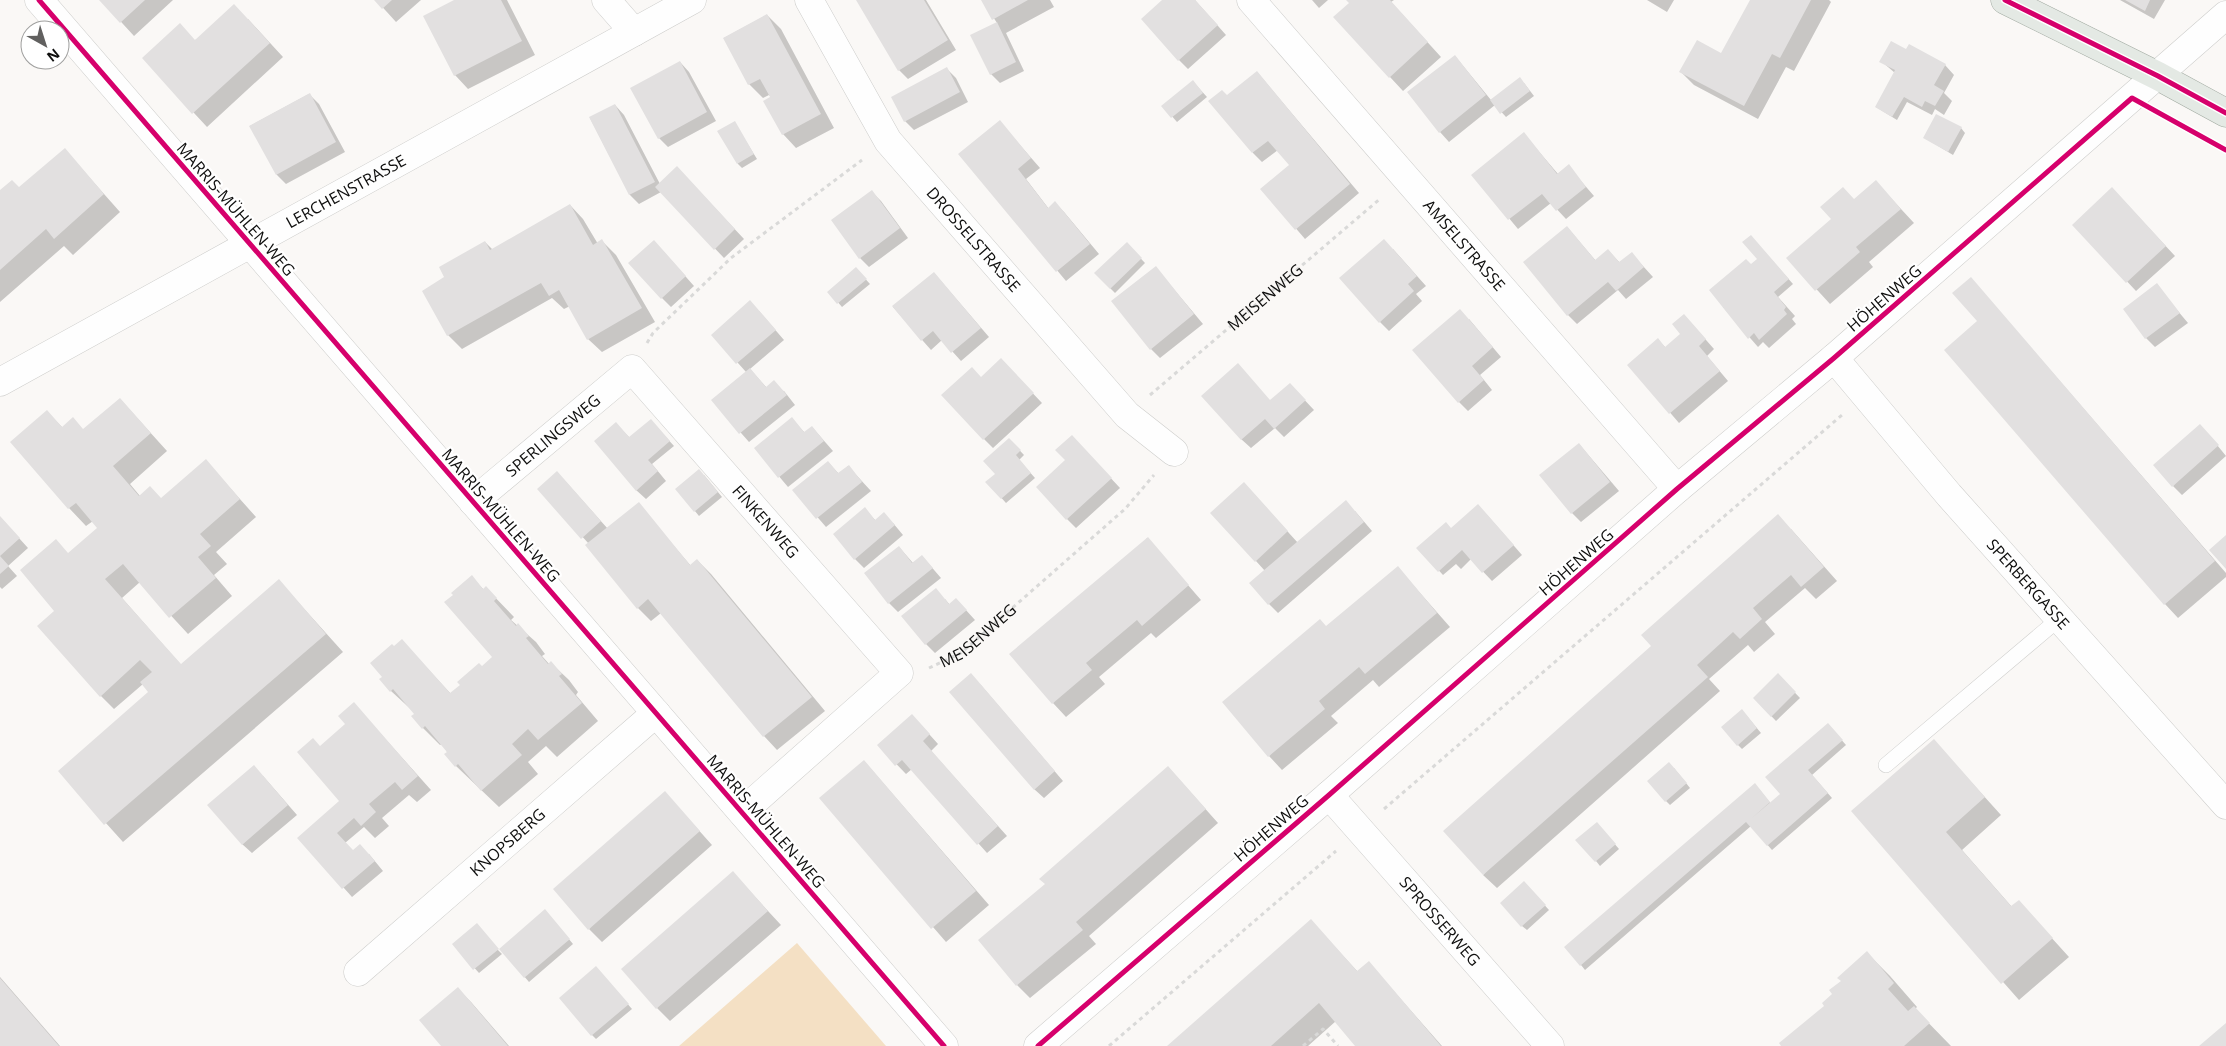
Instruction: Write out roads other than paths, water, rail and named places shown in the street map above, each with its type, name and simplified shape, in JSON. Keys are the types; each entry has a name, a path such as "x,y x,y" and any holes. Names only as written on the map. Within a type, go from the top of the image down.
{"main road":[{"path":"2005,0 2158,76 2226,113"}],"street":[{"name":"MARRIS-MÜHLEN-WEG","path":"39,0 944,1046"},
{"path":"606,0 634,32"},
{"name":"LERCHENSTRASSE","path":"0,382 692,0"},
{"name":"DROSSELSTRASSE","path":"809,0 888,141 1127,415 1174,452"},
{"name":"AMSELSTRASSE","path":"1251,0 1404,178 1677,489"},
{"name":"HÖHENWEG","path":"1038,1046 1329,795 1677,489 1834,358 2226,15"},
{"name":"SPERBERGASSE","path":"1834,358 1949,494 2226,805"},
{"name":"SPERLINGSWEG","path":"473,502 632,369"},
{"name":"FINKENWEG","path":"632,369 899,673 742,812"},
{"name":"KNOPSBERG","path":"358,972 656,713"},
{"name":"SPROSSERWEG","path":"1329,795 1550,1046"}],"lane":[{"path":"1886,765 2060,618"}]}
